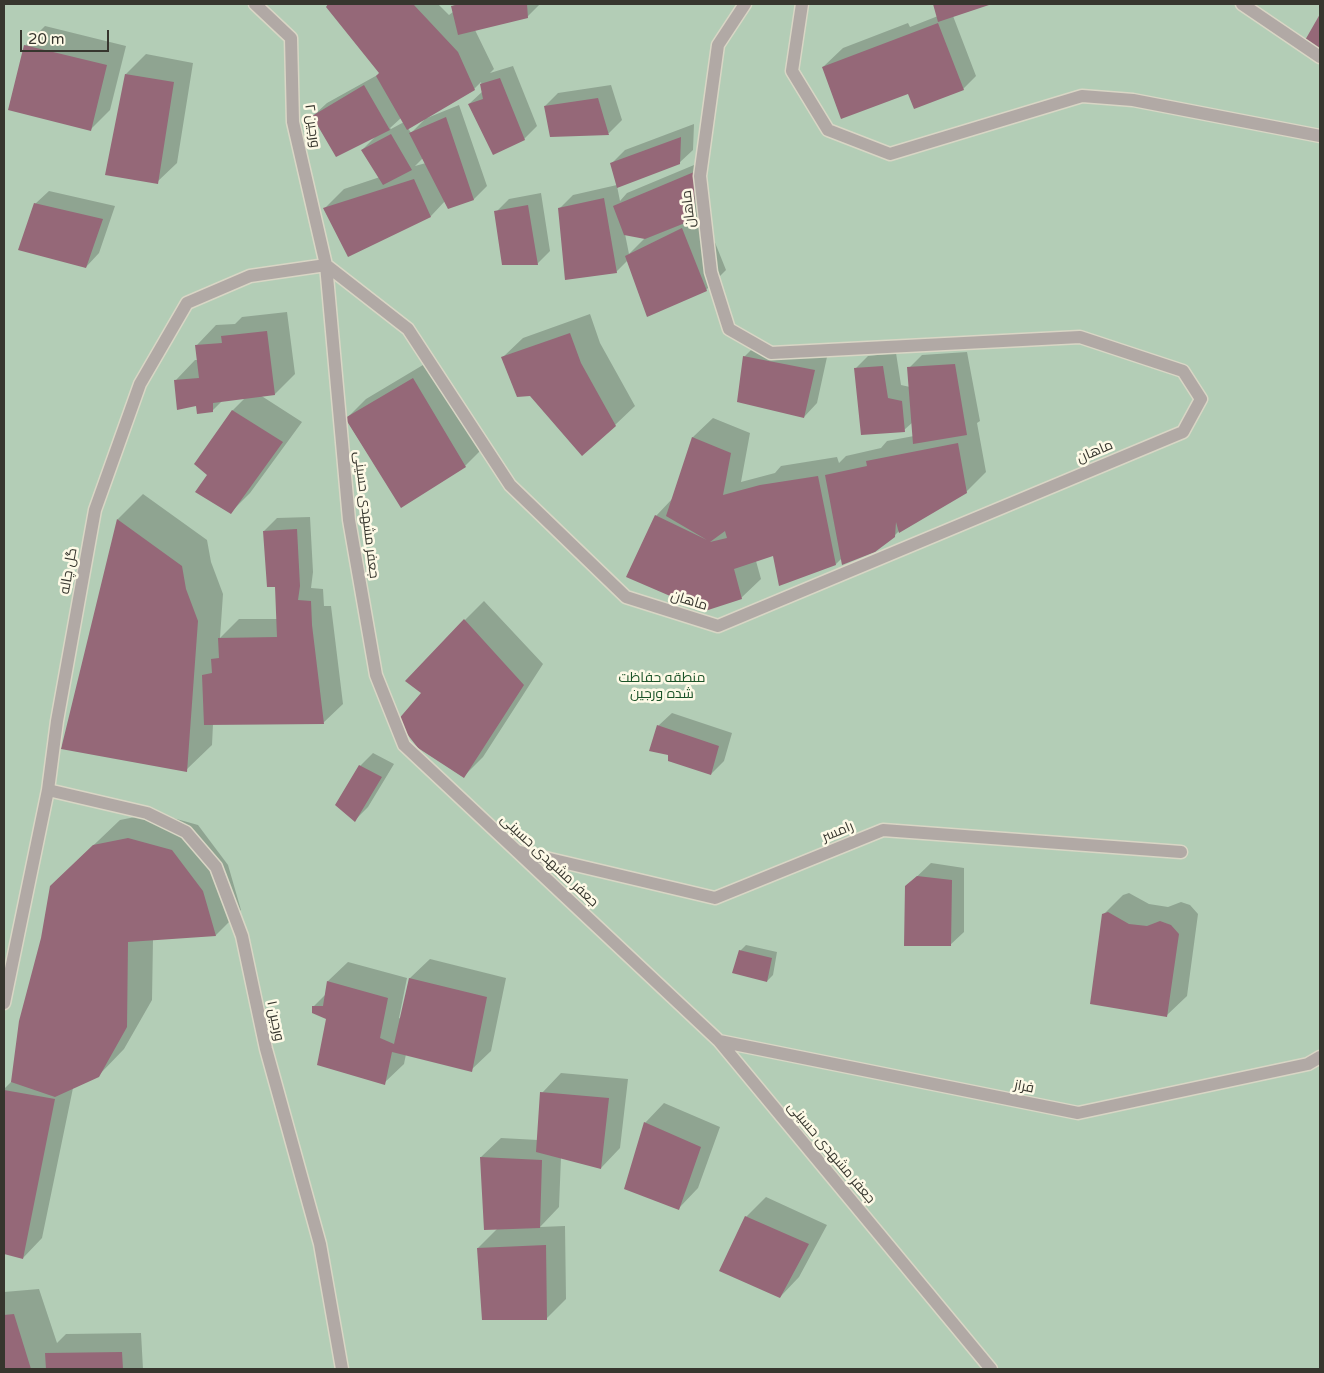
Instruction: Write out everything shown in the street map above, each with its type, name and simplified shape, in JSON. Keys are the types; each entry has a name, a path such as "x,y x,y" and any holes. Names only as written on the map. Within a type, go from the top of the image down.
{"street":[{"name":"ورجین ۲","path":"255,4 291,38 293,122 326,265"},
{"name":"ماهان","path":"326,265 408,329 510,485 626,597 718,626 1183,432 1201,399 1183,371 1080,337 771,352 729,329 711,272 700,176 718,44 745,4"},
{"path":"802,4 792,71 828,130 890,154 1082,96 1132,100 1320,136"},
{"path":"1242,4 1320,57"},
{"name":"گل چاله","path":"4,1003 48,790 57,721 95,510 140,384 186,303 250,276 326,265"},
{"name":"جعفر مشهدی حسینی","path":"326,265 349,520 376,675 404,745 719,1041 991,1369"},
{"name":"ورجین ۱","path":"48,790 147,814 186,832 216,867 242,936 266,1049 320,1244 342,1369"},
{"name":"رامسر","path":"518,852 715,898 883,830 1181,852"},
{"name":"فراز","path":"719,1041 1078,1113 1308,1064 1320,1057"}],"green space":[{"name":"منطقه حفاظت شده ورجین","path":"4,4 1320,4 1320,1369 4,1369"}],"building":[{"path":"328,4 415,4 458,52 475,90 407,130 376,76 379,73 326,7"},
{"path":"461,4 527,4 528,18 458,35 451,6"},
{"path":"933,4 992,4 938,22"},
{"path":"1320,14 1320,52 1304,42"},
{"path":"938,23 964,90 914,109 908,94 841,119 822,67"},
{"path":"24,45 107,65 91,131 8,110"},
{"path":"125,74 174,82 158,184 105,175"},
{"path":"500,78 525,140 493,155 468,104 483,99 480,84"},
{"path":"364,85 390,130 336,157 312,116"},
{"path":"598,98 609,135 550,137 544,106"},
{"path":"446,117 474,200 448,209 409,133"},
{"path":"391,134 412,170 383,185 361,150"},
{"path":"681,137 680,164 617,188 610,163"},
{"path":"694,172 695,219 645,239 624,235 613,206"},
{"path":"414,179 431,217 348,257 323,208"},
{"path":"604,198 617,273 565,280 558,208"},
{"path":"34,203 103,219 86,268 18,250"},
{"path":"528,205 538,265 502,265 494,211"},
{"path":"682,228 707,291 647,317 625,256"},
{"path":"267,331 275,395 213,403 213,412 197,414 196,406 177,410 174,380 199,378 195,345 222,343 221,336"},
{"path":"570,333 581,363 616,426 582,456 530,396 517,397 501,357"},
{"path":"743,356 815,370 804,418 737,402"},
{"path":"955,364 967,435 913,444 907,367"},
{"path":"883,366 888,398 902,401 905,432 861,435 854,368"},
{"path":"413,378 466,467 401,508 345,418"},
{"path":"232,410 283,442 231,514 195,492 207,475 194,464"},
{"path":"692,437 731,453 723,495 760,485 818,476 836,565 779,586 773,556 734,569 742,599 705,611 626,577 655,515 707,540 666,516","holes":["725,531 727,538 710,542"]},
{"path":"958,443 967,493 899,533 896,522 895,537 875,552 842,565 825,475 867,466 866,461"},
{"path":"117,519 182,566 186,589 198,621 187,772 61,749"},
{"path":"297,529 300,586 298,600 311,601 312,625 324,724 204,725 202,675 212,673 211,659 219,658 218,638 277,637 275,587 267,587 263,531"},
{"path":"464,619 524,685 464,778 418,748 397,721 421,693 405,681"},
{"path":"657,725 719,746 711,775 668,761 668,755 649,751"},
{"path":"359,765 382,777 355,822 335,805"},
{"path":"128,838 172,850 203,891 216,936 128,942 127,1027 99,1077 55,1097 11,1082 19,1021 41,938 50,886 93,845"},
{"path":"917,876 952,880 951,946 904,946 905,886"},
{"path":"1108,912 1129,924 1147,926 1160,921 1171,925 1179,934 1167,1017 1090,1004 1102,914"},
{"path":"739,950 772,958 767,982 732,973"},
{"path":"409,978 487,997 472,1072 392,1052 385,1085 317,1065 326,1019 312,1013 312,1006 323,1006 327,981 388,998 380,1038 394,1044"},
{"path":"4,1090 55,1099 23,1259 4,1254"},
{"path":"540,1092 609,1098 601,1169 536,1152"},
{"path":"644,1122 701,1147 679,1210 624,1189"},
{"path":"480,1157 542,1160 540,1228 484,1230"},
{"path":"745,1216 809,1244 780,1298 719,1271"},
{"path":"546,1245 547,1320 482,1320 477,1248"},
{"path":"14,1314 31,1369 4,1369 4,1315"},
{"path":"122,1352 123,1369 46,1369 45,1353"}]}
